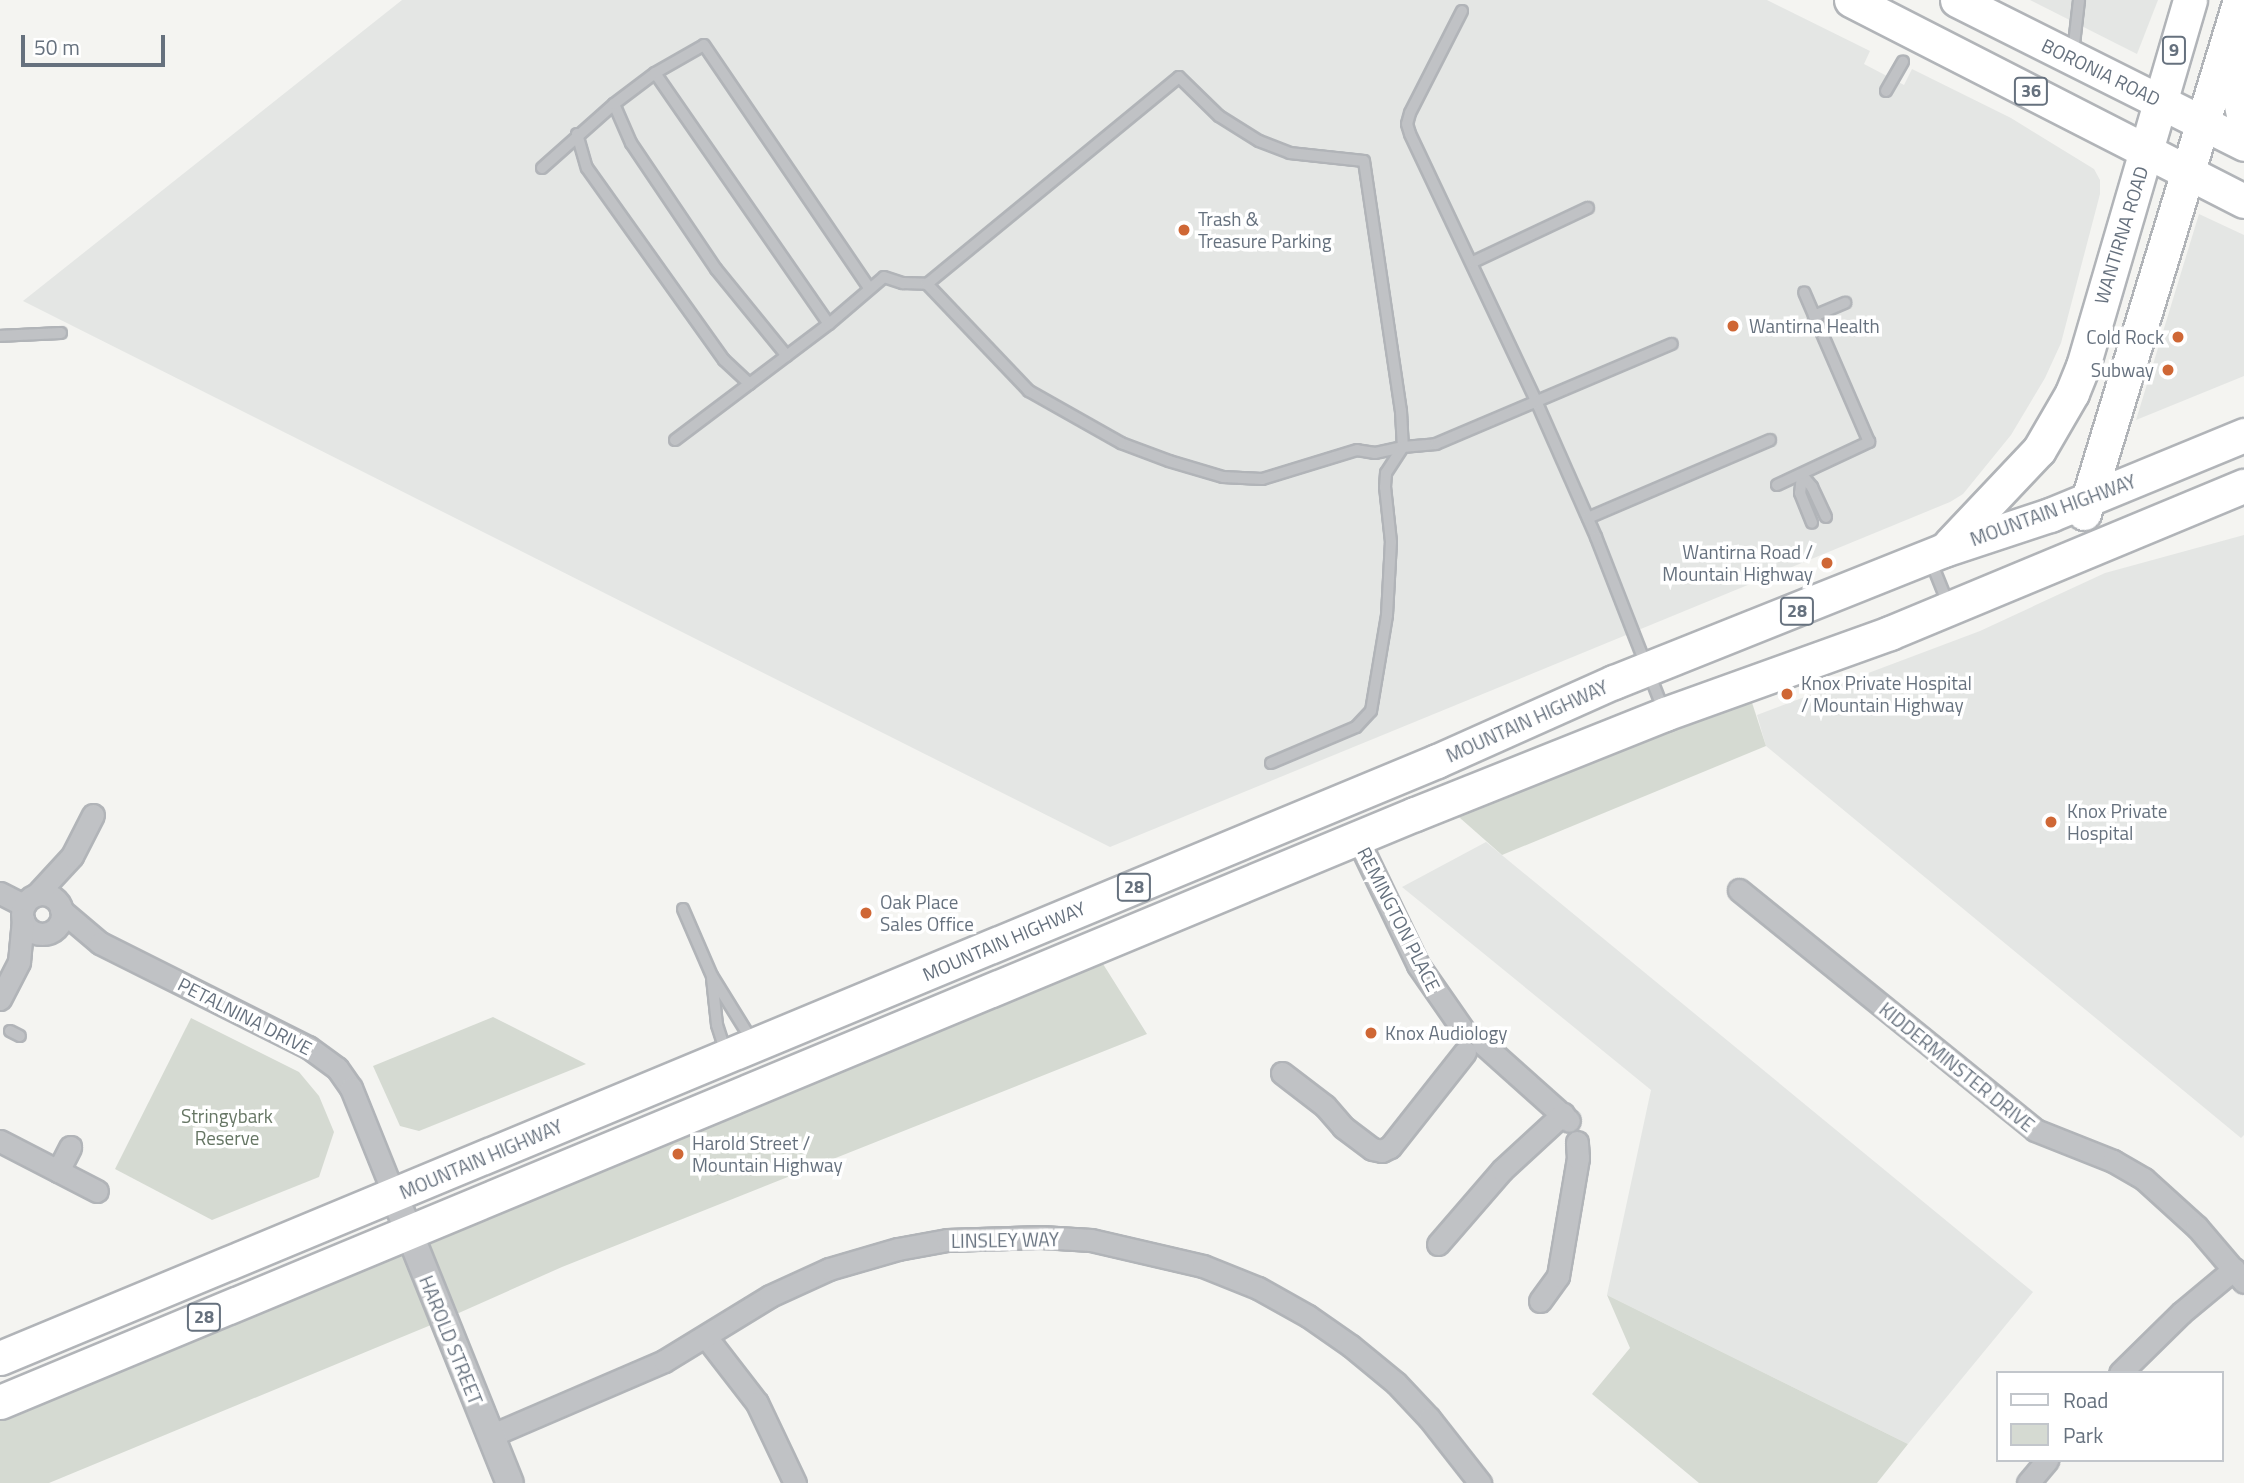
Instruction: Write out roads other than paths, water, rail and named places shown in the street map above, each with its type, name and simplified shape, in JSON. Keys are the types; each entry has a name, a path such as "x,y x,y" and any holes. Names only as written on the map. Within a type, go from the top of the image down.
{"main road":[{"name":"36","path":"1851,0 2146,152"},
{"name":"WANTIRNA ROAD","path":"1936,554 2039,450 2072,393 2190,0"},
{"path":"2065,558 2089,499 2240,0"},
{"name":"BORONIA ROAD","path":"1967,2 2244,144"},
{"path":"2227,41 2244,119"},
{"path":"2146,152 2244,201"},
{"name":"MOUNTAIN HIGHWAY","path":"0,1358 1437,761 1649,668 1936,554 2089,499 2244,435"},
{"name":"MOUNTAIN HIGHWAY","path":"0,1402 1357,838 1665,714 1950,609 2065,558 2244,486"},
{"path":"741,1050 756,1086"}],"street":[{"path":"19,962 28,906 72,856 93,815"},
{"name":"REMINGTON PLACE","path":"1357,838 1418,965 1471,1043 1566,1118 1580,1122 1584,1129 1577,1142 1578,1158 1558,1276 1540,1301"},
{"path":"0,999 19,962 60,923 72,856"},
{"name":"KIDDERMINSTER DRIVE","path":"1739,890 2035,1130 2113,1161 2144,1179 2182,1213 2239,1275"},
{"path":"0,892 28,906"},
{"path":"28,906 48,895 61,908"},
{"path":"28,906 29,929 48,933"},
{"name":"PETALNINA DRIVE","path":"61,908 100,943 308,1047 337,1068 351,1088 394,1195"},
{"name":"PETALNINA DRIVE","path":"48,933 100,943"},
{"path":"1282,1073 1325,1106 1343,1127 1372,1149 1382,1151 1390,1147 1471,1043"},
{"path":"1438,1244 1494,1178 1566,1118"},
{"path":"0,1141 96,1191"},
{"path":"58,1171 70,1147"},
{"name":"HAROLD STREET","path":"394,1195 510,1483"},
{"name":"LINSLEY WAY","path":"490,1436 664,1361 801,1281 898,1249 947,1240 999,1236 1091,1240 1203,1266 1258,1289 1308,1316 1351,1346 1396,1383 1429,1418 1480,1483"},
{"path":"2122,1371 2181,1312 2239,1275"},
{"path":"706,1337 757,1403 794,1483"},
{"path":"2028,1483 2045,1462"}],"lane":[{"path":"2073,58 2079,0"},
{"path":"1462,11 1410,113 1407,124 1473,262 1588,518 1665,714"},
{"path":"542,168 614,104 655,74 704,45 869,288"},
{"path":"1886,91 1903,61"},
{"path":"655,74 829,324"},
{"path":"675,440 829,324 884,277 903,283 927,284 1179,77 1219,116 1259,141 1290,153 1364,162 1401,411 1403,447 1386,473 1391,542 1388,602 1371,711 1356,726 1271,763"},
{"path":"614,104 631,143 716,269 787,355"},
{"path":"578,134 587,168 716,349 750,384"},
{"path":"1473,262 1588,208"},
{"path":"927,284 1029,391 1121,443 1223,477 1262,480 1357,450 1375,453 1436,444 1672,344"},
{"path":"1777,485 1870,442 1804,292"},
{"path":"1814,316 1845,303"},
{"path":"0,336 61,333"},
{"path":"1588,518 1770,440"},
{"path":"1375,453 1386,473"},
{"path":"1802,475 1812,488 1826,517"},
{"path":"1802,475 1800,493 1812,523"},
{"path":"1936,554 1950,609"},
{"path":"683,909 741,1050"},
{"path":"712,976 717,1026 741,1050"}],"place":[{"name":"Trash & Treasure Parking","path":"1184,230"},
{"name":"Wantirna Health","path":"1733,326"},
{"name":"Cold Rock","path":"2178,337"},
{"name":"Subway","path":"2168,370"},
{"name":"Wantirna Road / Mountain Highway","path":"1827,563"},
{"name":"Knox Private Hospital / Mountain Highway","path":"1787,694"},
{"name":"Knox Private Hospital","path":"2051,822"},
{"name":"Oak Place Sales Office","path":"866,913"},
{"name":"Knox Audiology","path":"1371,1033"},
{"name":"Harold Street / Mountain Highway","path":"678,1154"}],"park label":[{"name":"Stringybark Reserve","path":"227,1127"}]}
